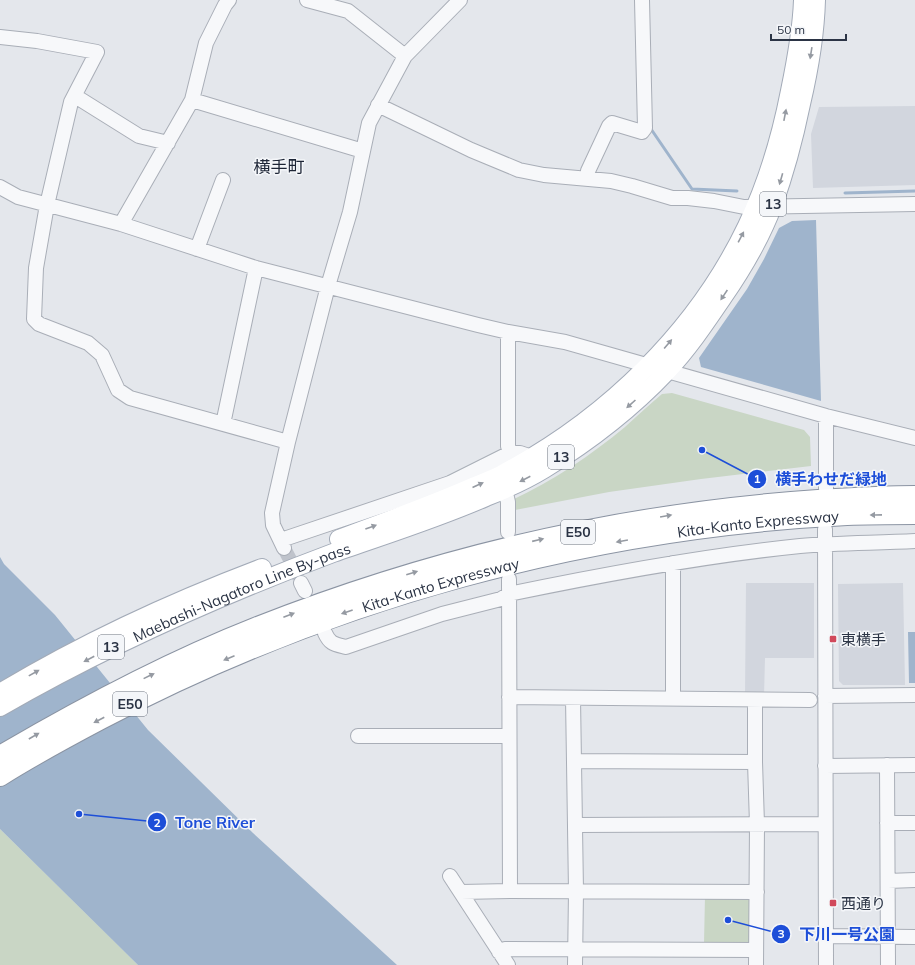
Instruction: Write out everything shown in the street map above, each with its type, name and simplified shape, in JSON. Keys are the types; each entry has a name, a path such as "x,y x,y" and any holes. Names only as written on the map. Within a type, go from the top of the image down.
{"highway":[{"name":"Kita-Kanto Expressway","path":"0,776 71,735 196,672 259,636 322,603 375,584 490,552 552,537 678,514 785,503 915,496"},
{"name":"Kita-Kanto Expressway","path":"0,756 62,720 121,689 190,656 493,568 555,554 680,531 848,515 915,514"}],"main road":[{"name":"13","path":"764,207 770,168 784,121 793,74 803,0"},
{"name":"13","path":"505,489 543,470 609,424 654,371 681,328 718,278 736,248 764,207 799,117 812,42 816,0"},
{"name":"13","path":"532,457 568,435 628,386 654,371"},
{"name":"Maebashi-Nagatoro Line By-pass","path":"0,707 100,653 165,622 221,590 332,541 442,501 505,473 532,457"},
{"name":"Maebashi-Nagatoro Line By-pass","path":"0,693 34,673 160,609 334,553 448,513 505,489"}],"street":[{"path":"121,224 192,100 206,43 229,0"},
{"path":"307,0 348,11 405,56"},
{"path":"460,0 405,56 369,123 350,212 328,286 288,442 272,513 273,525 282,544 450,483 510,453 520,453 532,457"},
{"path":"587,179 588,170 609,126 612,123 642,132 645,128 642,0"},
{"path":"0,37 37,40 97,52 71,102 46,205 36,268 34,319 39,324 88,343 102,354 118,390 130,398 288,442"},
{"path":"75,96 139,136 168,143"},
{"path":"192,100 363,151"},
{"path":"378,105 471,150 519,170 544,175 618,182 672,198 714,201 738,207 915,204"},
{"path":"197,249 223,180"},
{"path":"0,187 18,197 121,224 256,268 508,332 548,346 654,371 826,420 894,442 915,446"},
{"path":"223,424 256,268"},
{"path":"508,332 508,446 510,453"},
{"path":"826,420 915,438"},
{"path":"826,420 826,489"},
{"path":"505,489 508,502 508,532"},
{"path":"825,529 826,965"},
{"path":"325,633 328,640 334,644 346,647 442,614 501,599 509,594 584,578 729,554 800,546 915,541"},
{"path":"673,563 673,699"},
{"path":"509,578 510,891"},
{"path":"825,696 915,696"},
{"path":"509,698 810,700"},
{"path":"573,698 576,891 574,949 575,965"},
{"path":"755,700 757,824 756,965"},
{"path":"358,736 509,736"},
{"path":"574,761 755,762"},
{"path":"887,765 888,965"},
{"path":"825,766 915,765"},
{"path":"887,823 915,823"},
{"path":"575,825 825,824"},
{"path":"450,876 508,965"},
{"path":"888,880 915,880"},
{"path":"461,892 757,892"},
{"path":"826,936 915,937"},
{"path":"499,952 505,949 756,950"}],"shaded area":[{"path":"915,106 915,185 813,188 811,134 819,107"},
{"path":"746,583 814,583 814,658 765,658 764,696 745,696"},
{"path":"903,583 905,685 843,685 839,681 838,584"}],"green space":[{"path":"672,393 804,430 810,437 811,466 609,492 515,510 512,500 542,485 571,467 625,427 662,394"},
{"path":"0,829 126,953 138,965 0,965"},
{"path":"747,895 752,900 752,941 747,944 704,943 705,896"}],"water":[{"path":"816,220 821,401 701,367 699,358 747,289 779,228 792,221"},
{"path":"0,557 4,564 55,615 148,730 253,833 397,965 138,965 0,829"},
{"path":"908,632 915,632 915,683 909,683"}],"waterway":[{"path":"651,126 651,129 692,189 737,191"},
{"path":"845,193 915,191"}],"tunnel":[{"path":"284,548 299,577"}],"place":[{"name":"横手わせだ緑地","path":"702,450"},
{"name":"東横手","path":"833,639"},
{"name":"Tone River","path":"79,814"},
{"name":"西通り","path":"833,903"},
{"name":"下川一号公園","path":"728,920"}],"district":[{"name":"横手町","path":"279,166"}]}
